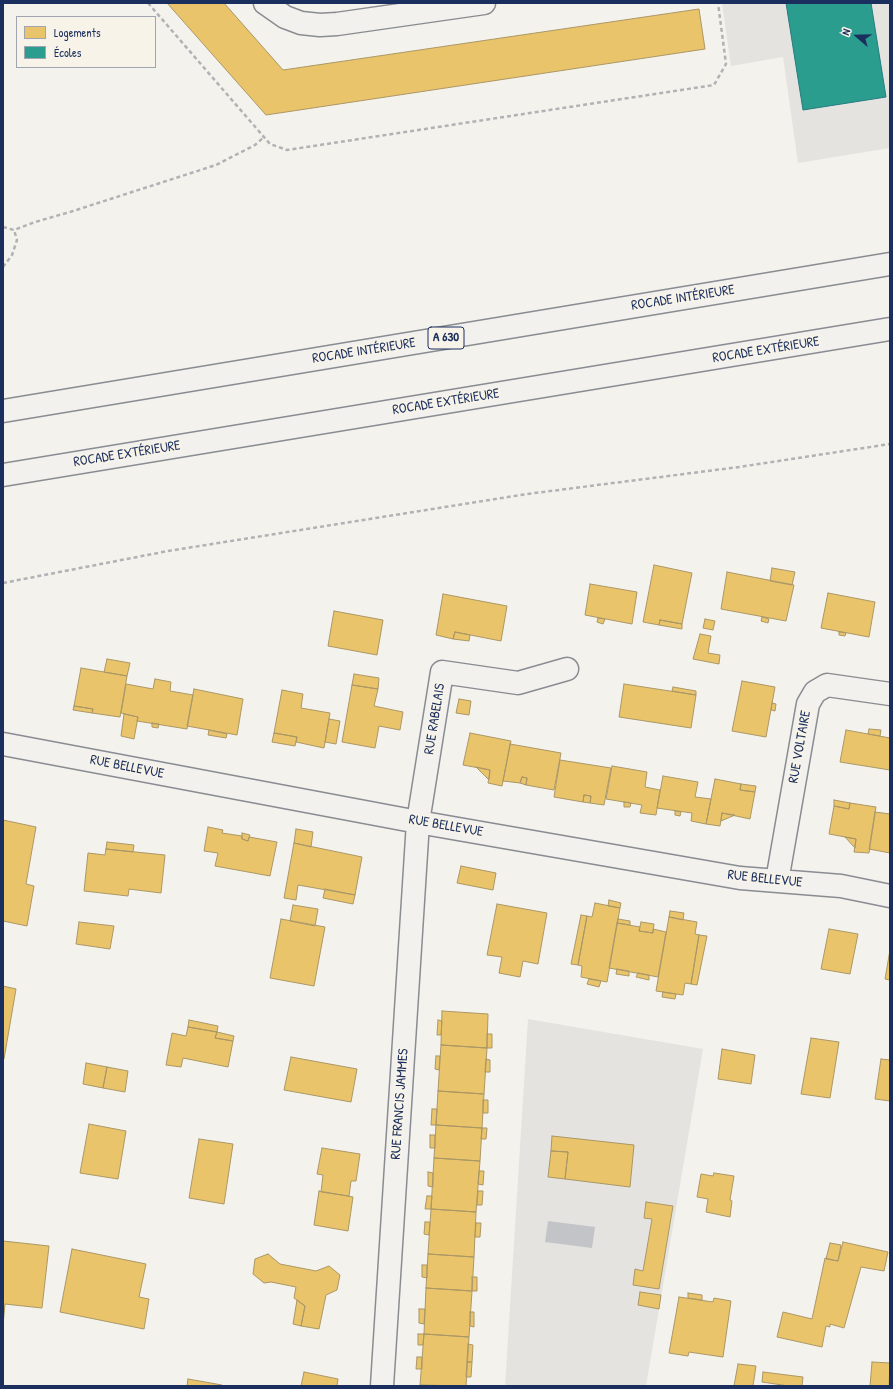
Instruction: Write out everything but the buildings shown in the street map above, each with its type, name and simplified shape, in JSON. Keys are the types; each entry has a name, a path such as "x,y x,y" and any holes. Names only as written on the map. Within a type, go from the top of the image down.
{"main road":[{"path":"265,3 285,17 301,23 320,25 337,24 484,3"},
{"name":"ROCADE INTÉRIEURE","path":"3,411 890,264"},
{"name":"ROCADE EXTÉRIEURE","path":"3,475 890,329"},
{"name":"RUE RABELAIS","path":"418,822 442,672 518,683 567,669"},
{"name":"RUE VOLTAIRE","path":"777,880 808,704 815,692 827,684 890,694"},
{"name":"RUE BELLEVUE","path":"3,744 418,822 740,878 841,886 890,896"},
{"name":"RUE FRANCIS JAMMES","path":"382,1386 418,822"}],"path":[{"path":"148,3 270,144 287,150 714,85 726,64 718,3"},
{"path":"3,227 14,230 35,222 216,166 254,145 264,137"},
{"path":"3,267 12,255 17,240 14,230"},
{"path":"3,583 168,550 511,496 739,467 890,444"}],"shaded area":[{"path":"722,3 890,3 890,148 798,163 783,57 731,66"},
{"path":"528,1019 703,1049 646,1386 505,1386"},
{"path":"548,1221 595,1227 592,1248 545,1242"}]}
